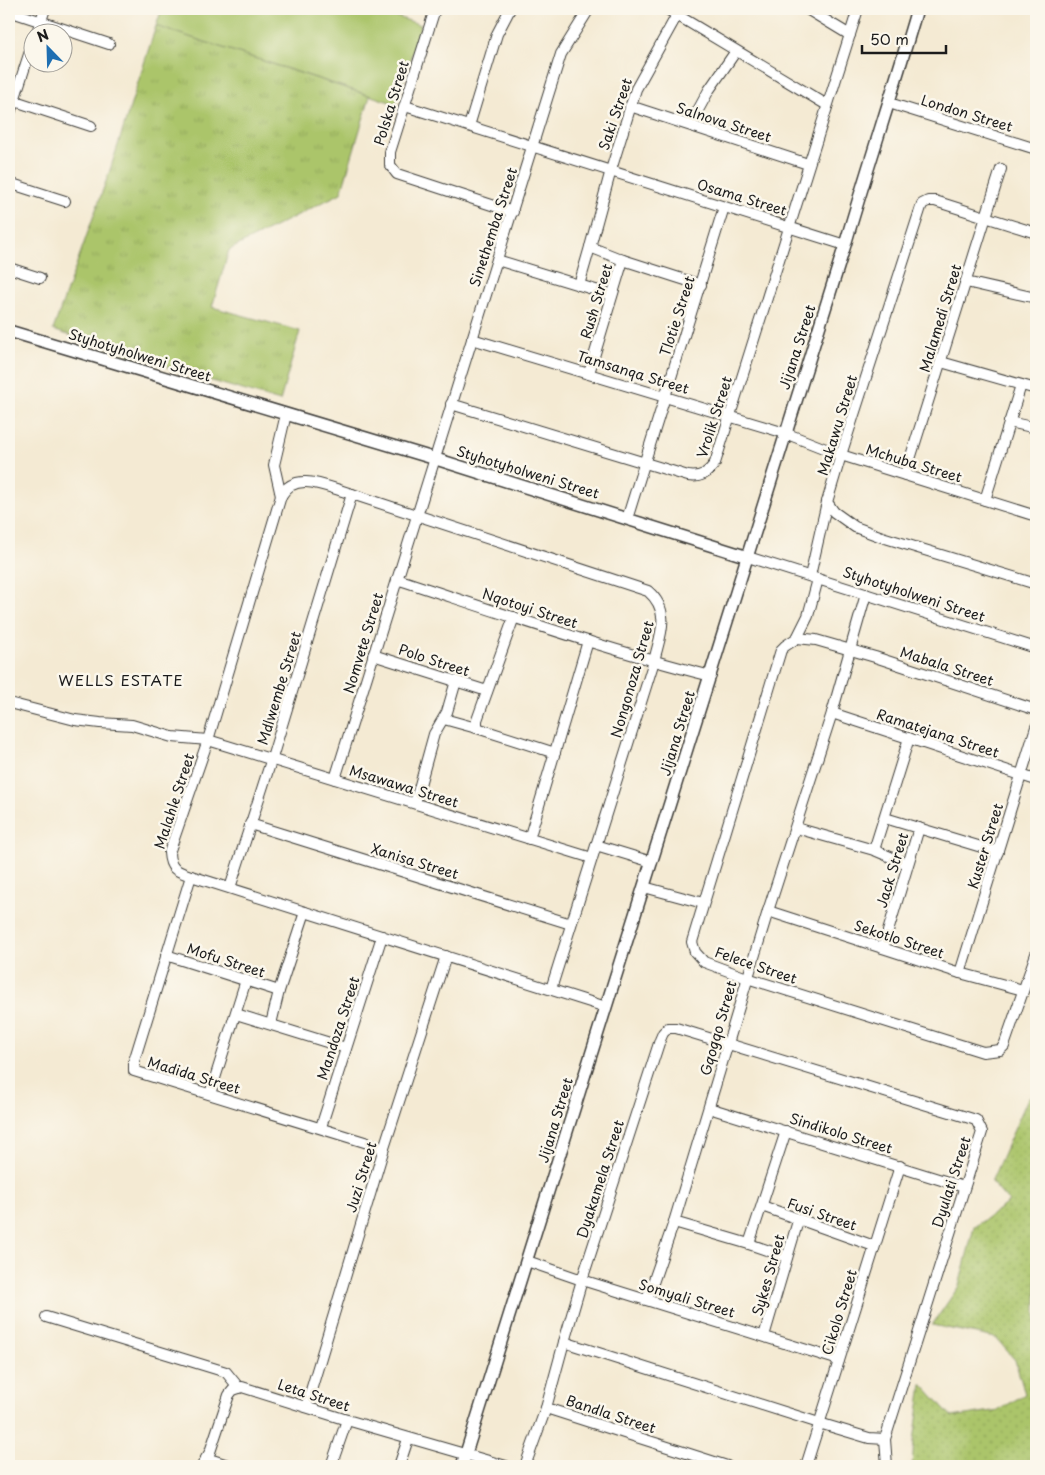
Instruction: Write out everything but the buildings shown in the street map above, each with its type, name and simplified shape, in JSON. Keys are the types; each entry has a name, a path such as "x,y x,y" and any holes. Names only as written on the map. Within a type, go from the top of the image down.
{"street":[{"path":"41,21 45,9"},
{"name":"Polska Street","path":"435,9 390,152 392,170 397,174 513,212"},
{"path":"469,126 497,34 510,9"},
{"name":"Sinethemba Street","path":"436,459 561,54 589,9"},
{"path":"667,9 827,106"},
{"path":"807,9 850,36"},
{"name":"Osama Street","path":"406,106 789,227 858,9"},
{"name":"Jijana Street","path":"464,1461 748,557 889,103 916,9"},
{"path":"9,11 109,44"},
{"name":"Saki Street","path":"611,170 636,89 678,16"},
{"path":"690,125 709,90 736,51"},
{"path":"9,116 11,99 22,71"},
{"path":"11,99 91,126"},
{"name":"London Street","path":"889,103 1036,149"},
{"name":"Salnova Street","path":"630,106 808,164"},
{"name":"Malamedi Street","path":"905,475 1001,169"},
{"name":"Rush Street","path":"589,373 623,260 590,247 611,170"},
{"path":"9,183 65,201"},
{"name":"Makawu Street","path":"798,638 808,616 827,502 922,204 928,201 935,201 987,217"},
{"name":"Tlotie Street","path":"627,519 724,207"},
{"path":"987,217 1036,233"},
{"path":"789,227 845,245"},
{"name":"Vrolik Street","path":"452,404 695,477 704,474 715,463 789,227"},
{"path":"578,285 590,247"},
{"path":"497,260 612,295"},
{"path":"623,260 701,285"},
{"path":"9,268 40,278"},
{"path":"966,282 1036,298"},
{"name":"Styhotyholweni Street","path":"9,331 436,459 1036,648"},
{"name":"Tamsanqa Street","path":"472,338 786,433"},
{"path":"941,362 1036,389"},
{"path":"985,500 1021,385"},
{"path":"280,496 274,465 286,414"},
{"path":"1009,422 1036,428"},
{"name":"Mchuba Street","path":"786,433 841,455 1036,516"},
{"name":"Nomvete Street","path":"335,779 436,459"},
{"path":"280,496 290,485 304,480 352,494"},
{"name":"Nongonoza Street","path":"352,494 648,591 656,598 664,619 654,662 551,989"},
{"name":"Mdlwembe Street","path":"230,888 272,758 352,494"},
{"name":"Malahle Street","path":"280,496 208,740 169,853 169,861 173,868 191,876 606,1007"},
{"path":"827,502 834,512 856,527 882,537 1036,584"},
{"name":"Nqotoyi Street","path":"397,579 588,642 654,662 710,676"},
{"name":"Gqogqo Street","path":"647,1300 674,1222 747,978 832,713 866,594"},
{"path":"477,728 477,720 514,617"},
{"path":"798,638 816,640 849,649"},
{"name":"Felece Street","path":"798,638 781,650 692,942 695,952 704,962 747,978 983,1052 1000,1050 1004,1046 1029,984 1036,954"},
{"path":"529,839 588,642"},
{"name":"Mabala Street","path":"849,649 1036,710"},
{"name":"Polo Street","path":"373,655 487,691"},
{"path":"415,803 434,734 444,719 450,705 456,681"},
{"name":"Msawawa Street","path":"9,703 75,720 100,724 132,725 172,737 208,740 272,758 592,858"},
{"name":"Ramatejana Street","path":"832,713 1036,780"},
{"path":"444,719 555,753"},
{"name":"Kuster Street","path":"960,973 1036,727"},
{"name":"Jack Street","path":"874,850 909,738"},
{"path":"885,818 998,852"},
{"name":"Xanisa Street","path":"250,824 571,924"},
{"path":"796,828 874,850 907,864"},
{"name":"Jack Street","path":"883,948 919,828"},
{"path":"596,845 652,862"},
{"name":"Madida Street","path":"191,876 134,1061 134,1071 321,1127 384,1148"},
{"path":"644,887 703,904"},
{"name":"Sekotlo Street","path":"768,911 960,973 1029,984"},
{"path":"271,1024 279,991 306,912"},
{"name":"Mandoza Street","path":"321,1127 382,936"},
{"name":"Mofu Street","path":"166,955 279,991"},
{"name":"Juzi Street","path":"306,1407 384,1148 446,956"},
{"path":"210,1094 246,980"},
{"path":"236,1014 346,1048"},
{"name":"Dyulati Street","path":"668,1028 676,1028 976,1120 982,1132 885,1439"},
{"name":"Dyakamela Street","path":"546,1408 582,1280 660,1040 668,1028"},
{"name":"Sindikolo Street","path":"709,1108 964,1187"},
{"name":"Sykes Street","path":"749,1244 786,1131"},
{"name":"Cikolo Street","path":"806,1466 900,1166"},
{"name":"Fusi Street","path":"762,1206 798,1221 874,1246"},
{"name":"Sykes Street","path":"764,1336 798,1221"},
{"path":"674,1222 749,1244 787,1258"},
{"name":"Somyali Street","path":"527,1260 582,1280 839,1360"},
{"path":"46,1317 226,1372 240,1388 233,1390 229,1395 204,1462 231,1466"},
{"path":"564,1342 819,1423 870,1438 885,1439 887,1466"},
{"name":"Leta Street","path":"240,1388 408,1438 464,1461 506,1466"},
{"name":"Bandla Street","path":"525,1466 546,1408 728,1466"},
{"path":"332,1466 347,1420"},
{"path":"399,1466 408,1438"}],"green space":[{"path":"162,9 396,9 395,16 421,25 396,104 156,26"},
{"path":"156,26 370,96 341,193 229,250 212,307 300,331 280,401 53,330 110,170"},
{"path":"1036,1092 1036,1466 912,1466 922,1384 952,1417 999,1410 1025,1394 1015,1360 996,1338 932,1325 959,1286 974,1227 1009,1202 991,1182 1028,1098"}],"district":[{"name":"WELLS ESTATE","path":"121,679"}]}
